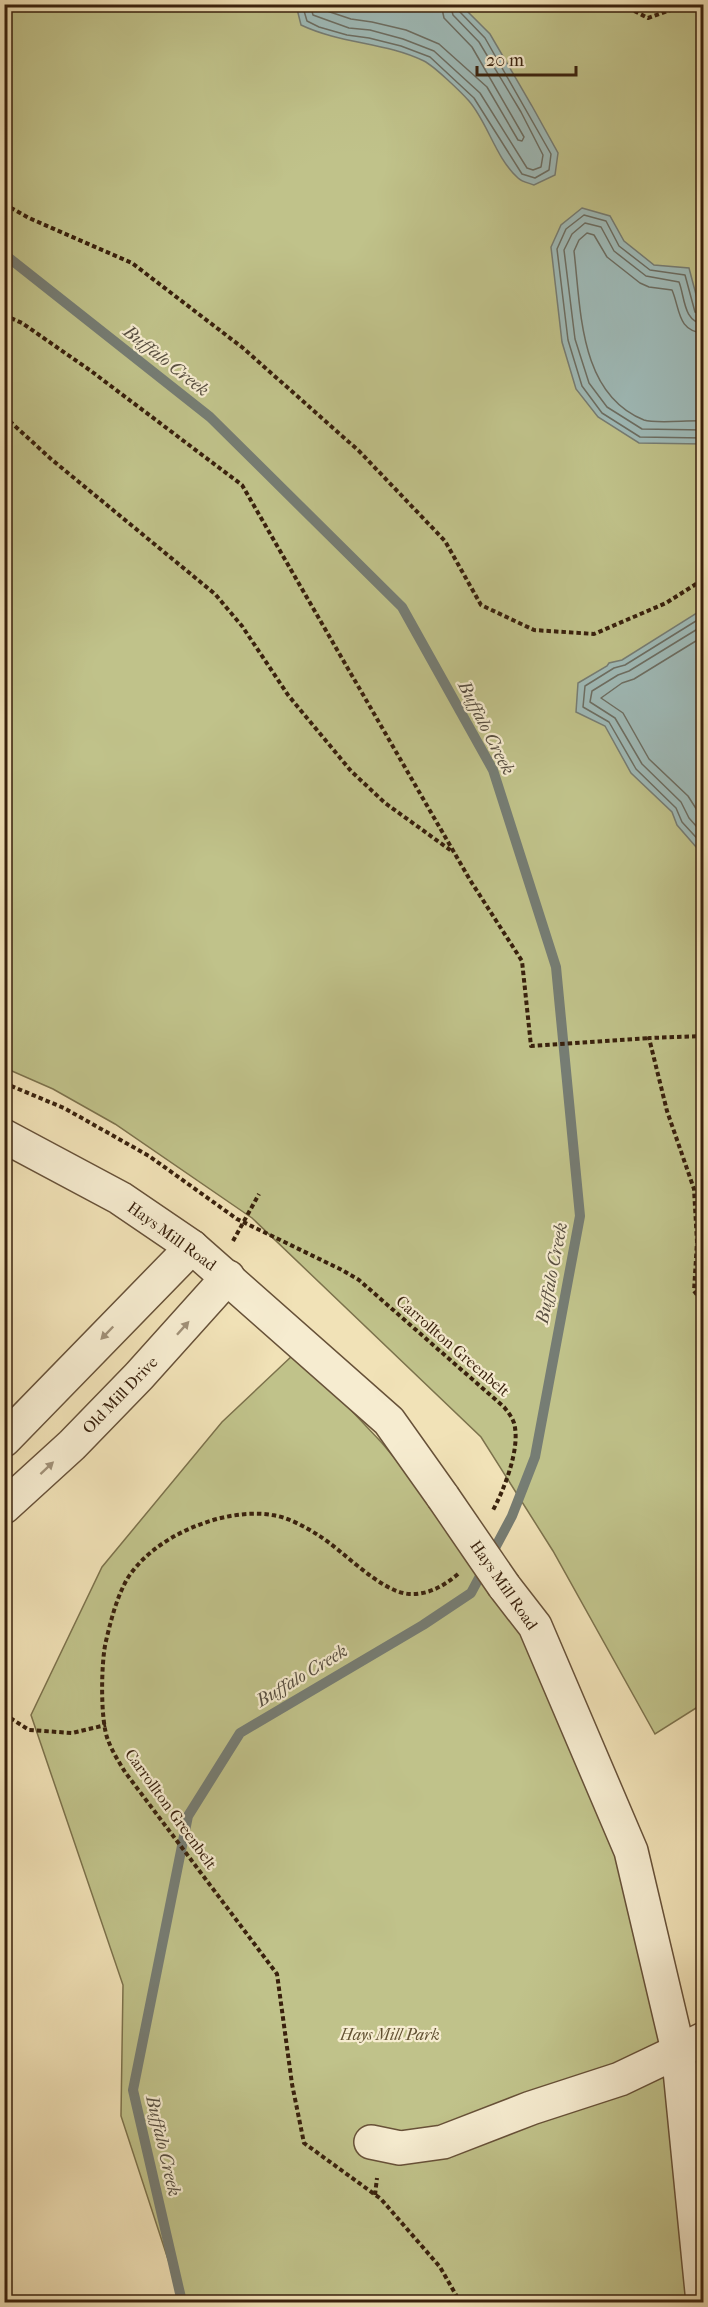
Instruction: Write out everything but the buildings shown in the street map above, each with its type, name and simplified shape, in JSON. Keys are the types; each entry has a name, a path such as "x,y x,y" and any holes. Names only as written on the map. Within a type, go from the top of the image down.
{"street":[{"name":"Hays Mill Road","path":"4,1136 120,1198 212,1263 388,1421 504,1586 535,1626 631,1851 691,2045 703,2302"},
{"path":"4,1440 212,1263"},
{"name":"Old Mill Drive","path":"4,1508 139,1376 212,1263"},
{"path":"371,2142 400,2148 443,2142 531,2108 620,2079 691,2045"}],"path":[{"path":"621,4 648,18 687,4"},
{"path":"4,204 29,218 132,263 243,348 359,451 445,541 481,605 534,630 594,634 666,603 704,579"},
{"path":"4,315 22,323 91,371 242,485 455,853 522,960 531,1046 704,1036"},
{"path":"4,416 51,459 215,594 242,626 288,695 351,771 386,803 455,853"},
{"path":"649,1038 667,1111 694,1189 697,1242 694,1291 704,1304"},
{"name":"Carrollton Greenbelt","path":"4,1083 64,1108 149,1156 244,1223 359,1280 504,1407 514,1420 516,1438 514,1456 489,1517"},
{"path":"212,1263 244,1223 259,1194"},
{"name":"Carrollton Greenbelt","path":"460,1572 444,1586 426,1592 408,1594 389,1587 319,1536 296,1523 273,1515 242,1515 212,1520 174,1535 147,1555 127,1579 113,1608 104,1649 102,1684 107,1738 125,1772 278,1974 292,2084 304,2143 381,2199 440,2267 460,2302"},
{"path":"4,1714 29,1730 72,1733 106,1725"}],"green space":[{"path":"4,5 703,5 704,1703 655,1734 553,1551 481,1437 252,1218 115,1124 53,1089 5,1068"},
{"name":"Hays Mill Park","path":"293,1355 333,1391 382,1443 428,1498 511,1608 618,1841 664,2030 682,2168 686,2302 182,2302 121,2116 123,1985 31,1715 102,1567 222,1422"}],"water":[{"path":"296,5 461,5 490,34 558,153 555,175 534,185 518,178 503,160 469,101 424,61 394,50 332,36 301,25"},
{"path":"582,208 610,216 624,241 654,265 689,268 703,321 703,444 639,443 598,417 576,389 562,342 551,247 561,225"},
{"path":"703,609 703,855 677,825 672,812 631,773 605,726 576,712 578,683 609,663 622,660"}],"waterway":[{"name":"Buffalo Creek","path":"4,254 210,417 402,607 493,770 556,967 580,1216 535,1457 512,1516 471,1593 423,1625 240,1733 188,1816 133,2090 182,2302"}]}
